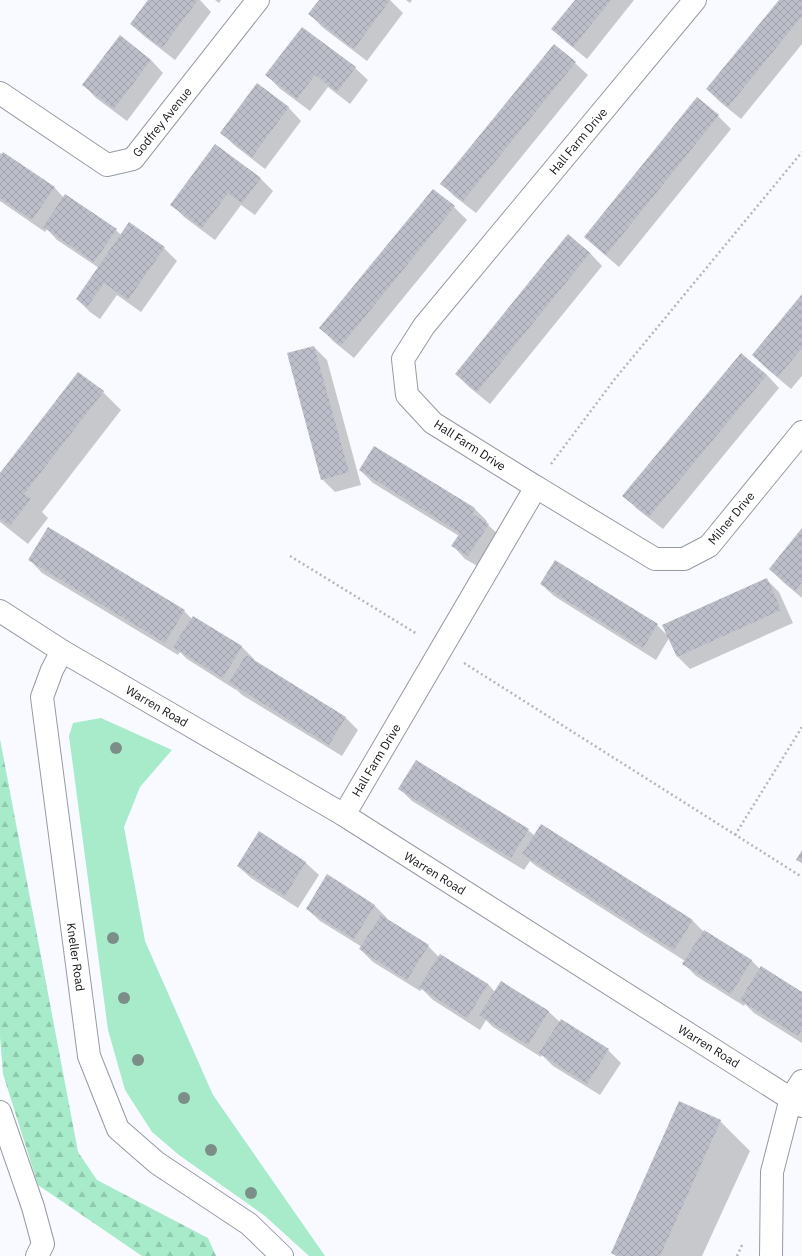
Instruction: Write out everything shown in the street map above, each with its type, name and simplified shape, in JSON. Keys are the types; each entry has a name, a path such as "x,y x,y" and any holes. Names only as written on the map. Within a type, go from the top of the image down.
{"street":[{"name":"Godfrey Avenue","path":"0,93 107,165 133,159 258,0"},
{"name":"Hall Farm Drive","path":"344,815 536,487 434,423 407,395 403,359 424,326 695,0"},
{"name":"Milner Drive","path":"536,487 655,559 684,559 709,546 802,432"},
{"path":"0,611 62,651"},
{"name":"Warren Road","path":"62,651 344,815 798,1095"},
{"name":"Kneller Road","path":"62,651 52,670 42,697 89,1056 118,1129 157,1163 249,1224 282,1256"},
{"path":"771,1256 772,1172 798,1095"},
{"path":"0,1112 33,1207 43,1244 37,1256"}],"path":[{"path":"536,487 549,466 614,380 802,152"},
{"path":"290,556 442,649 802,877"},
{"path":"735,834 802,727"}],"green space":[{"path":"101,718 172,750 140,787 124,827 145,941 213,1095 325,1256 309,1256 265,1216 179,1155 152,1132 125,1090 108,1030 69,736 73,723"},
{"path":"0,739 78,1152 97,1180 208,1238 216,1256 142,1256 38,1185 3,1074 0,1037"}],"building":[{"path":"148,0 198,0 162,48 130,24"},
{"path":"319,0 390,0 354,49 308,14"},
{"path":"575,0 611,0 573,47 551,29"},
{"path":"779,0 802,0 802,16 728,107 706,89"},
{"path":"302,27 356,67 337,92 315,75 297,99 265,75"},
{"path":"120,35 151,60 114,109 82,85"},
{"path":"554,44 576,62 463,201 440,184"},
{"path":"257,83 289,107 252,157 220,133"},
{"path":"697,97 719,115 606,255 584,237"},
{"path":"215,144 261,178 242,203 228,193 202,228 170,205"},
{"path":"3,152 55,187 32,220 0,198 0,157"},
{"path":"433,189 455,206 341,346 319,328"},
{"path":"65,194 117,229 94,262 43,227"},
{"path":"129,222 165,247 128,300 104,283 87,307 76,299"},
{"path":"568,234 590,253 477,392 455,374"},
{"path":"802,294 802,348 778,377 752,355"},
{"path":"314,346 349,472 321,480 287,353"},
{"path":"741,353 767,375 649,517 622,496"},
{"path":"78,372 104,391 24,494 31,499 10,526 0,519 0,473"},
{"path":"374,446 475,508 472,514 489,524 468,556 451,546 460,533 359,470"},
{"path":"48,527 185,610 165,643 28,560"},
{"path":"802,528 802,582 795,591 769,569"},
{"path":"555,560 658,624 643,648 540,584"},
{"path":"767,578 781,610 677,657 662,625"},
{"path":"193,616 242,646 223,678 173,647"},
{"path":"246,655 346,717 329,745 229,682"},
{"path":"416,760 529,829 511,858 398,789"},
{"path":"541,824 693,920 674,950 522,854"},
{"path":"259,831 306,862 285,896 237,866"},
{"path":"802,850 802,863 796,860"},
{"path":"327,874 375,905 354,939 306,909"},
{"path":"381,915 429,945 407,980 359,949"},
{"path":"704,930 752,960 731,994 682,964"},
{"path":"440,954 488,984 467,1018 419,987"},
{"path":"761,966 802,992 802,1029 798,1036 740,1000"},
{"path":"501,981 549,1011 528,1045 479,1015"},
{"path":"561,1019 609,1049 587,1084 539,1053"},
{"path":"679,1101 721,1120 660,1256 618,1256 611,1253"}]}
